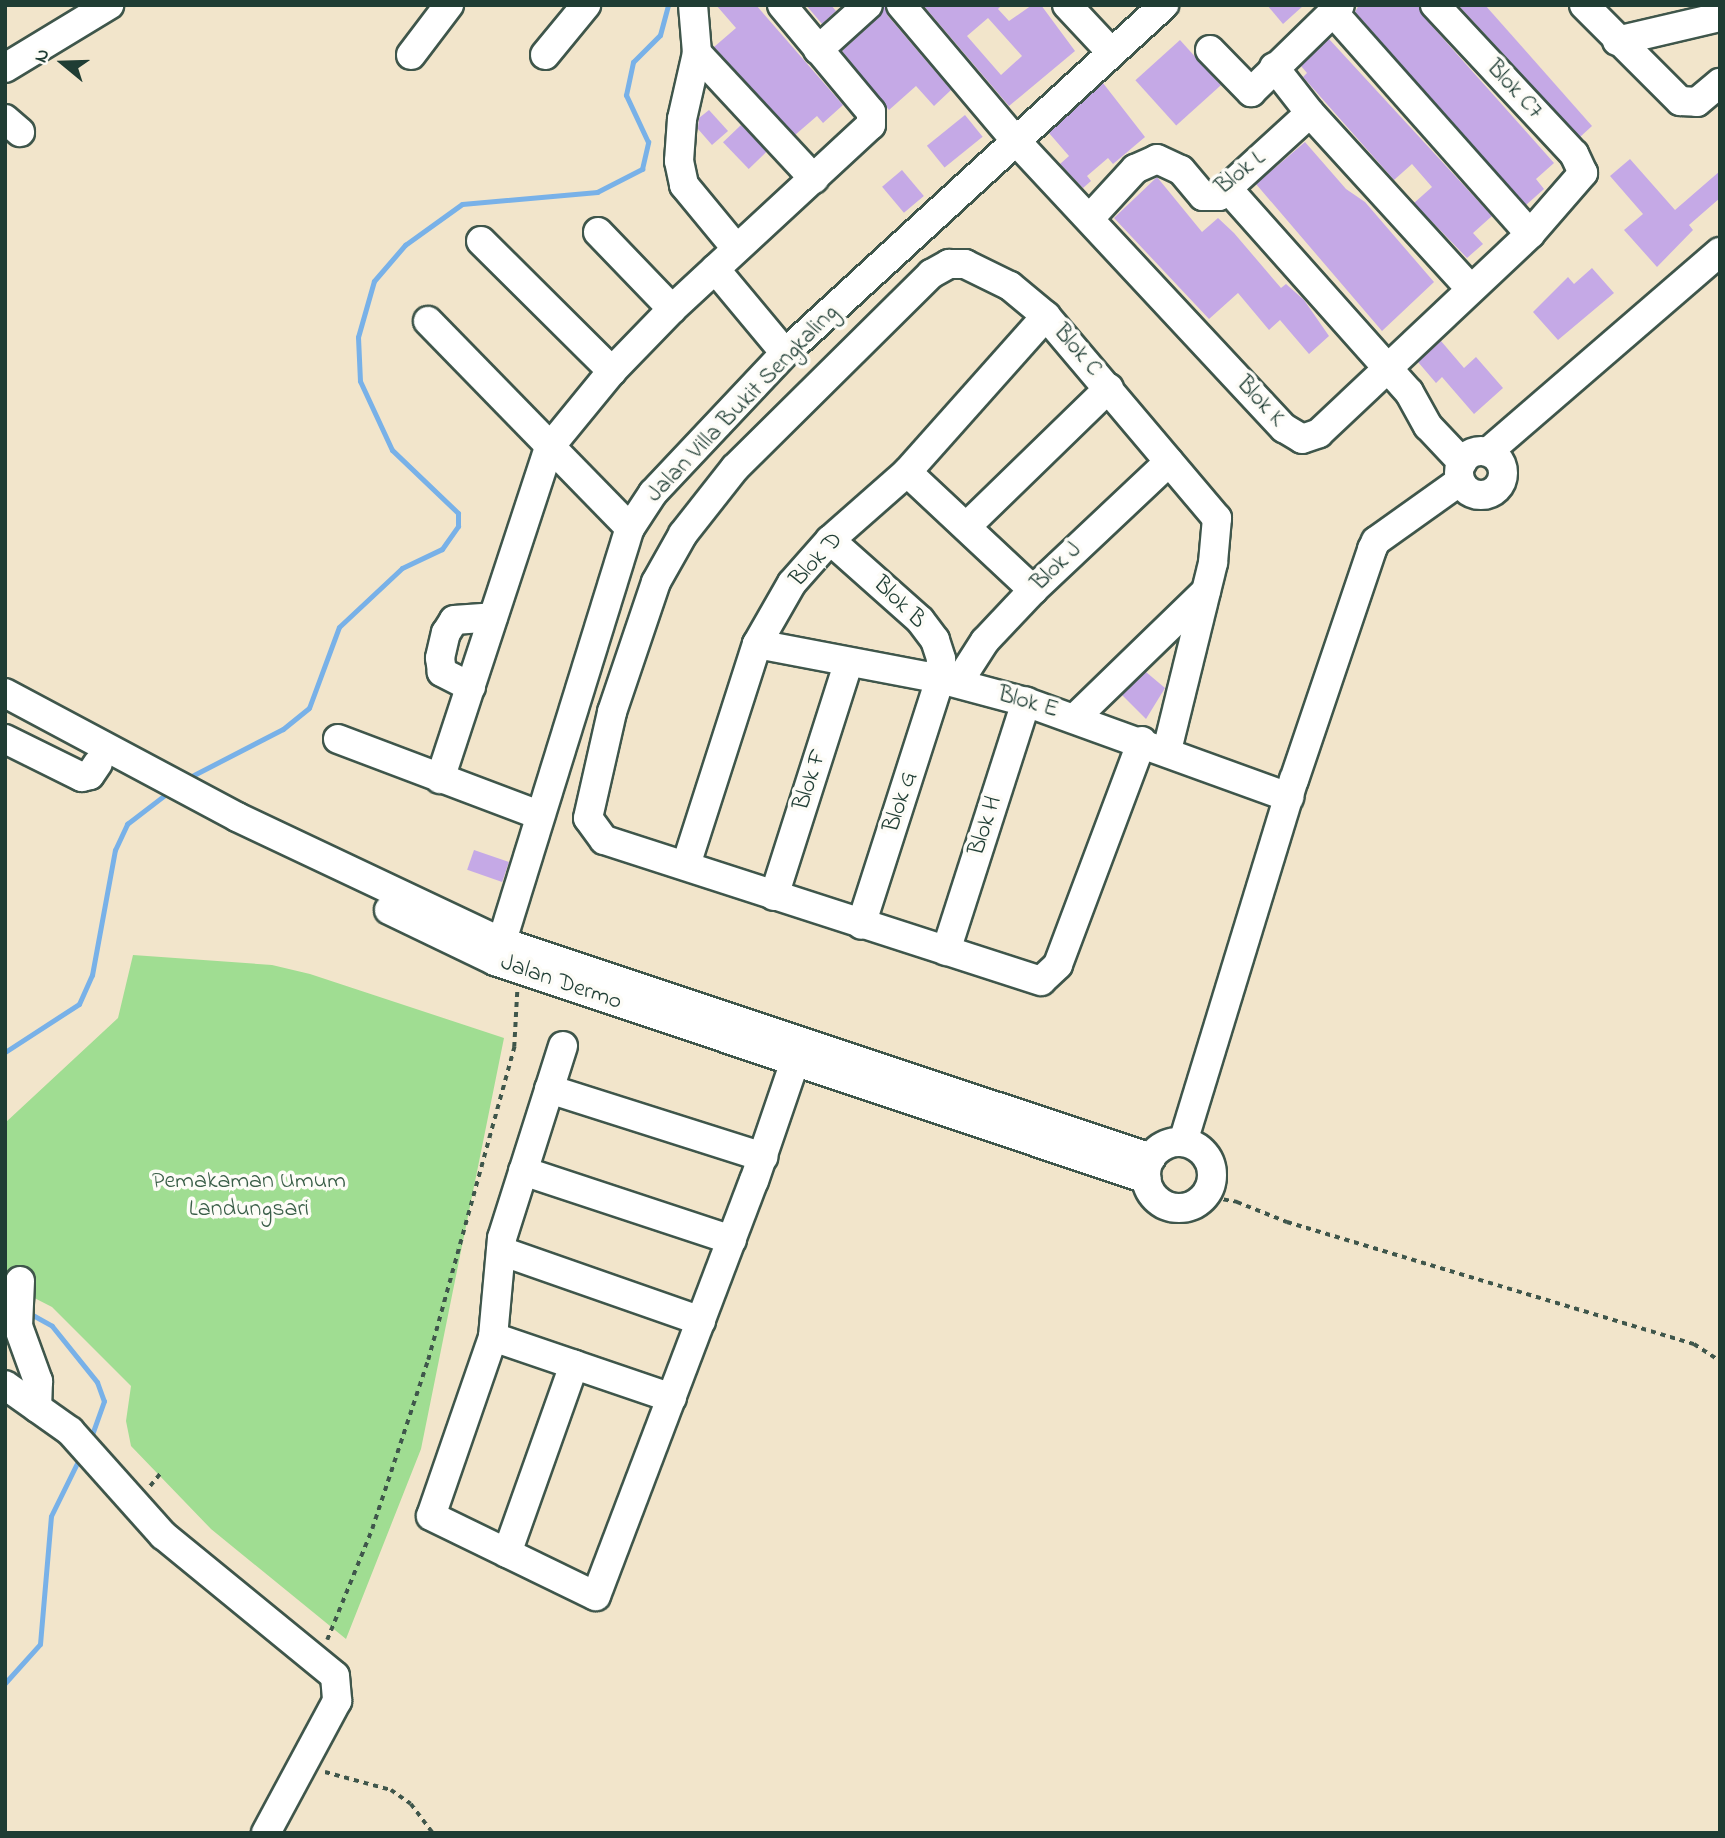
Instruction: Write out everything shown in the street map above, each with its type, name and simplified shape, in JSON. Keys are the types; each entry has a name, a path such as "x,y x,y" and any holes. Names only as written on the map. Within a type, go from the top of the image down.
{"street":[{"path":"411,55 449,5"},
{"path":"545,55 586,5"},
{"path":"694,5 697,53 682,119 679,161 684,185 736,248"},
{"path":"440,779 549,447 611,371 671,309 814,179 872,118 859,96 782,5"},
{"path":"818,50 868,5"},
{"name":"Blok K","path":"901,5 1016,141 1292,436 1302,439 1319,433 1530,234 1581,179"},
{"path":"1067,5 1110,51"},
{"name":"Jalan Villa Bukit Sengkaling","path":"503,956 539,815 630,528 653,493 785,353 1110,51 1164,5"},
{"name":"Blok C7","path":"1435,5 1574,154 1583,168 1581,179"},
{"path":"1584,5 1617,41 1685,103 1696,102 1720,83"},
{"path":"5,68 108,6"},
{"path":"1210,50 1247,93 1337,9 1530,234"},
{"path":"1617,41 1720,17"},
{"path":"697,53 814,179"},
{"path":"1275,66 1310,113 1471,288"},
{"name":"Blok L","path":"1090,218 1135,169 1148,161 1165,160 1181,170 1203,196 1211,198 1228,189 1310,113"},
{"path":"1228,189 1409,392 1428,426 1471,462"},
{"path":"598,232 671,309"},
{"path":"481,241 611,371"},
{"path":"1182,1142 1291,789 1376,541 1720,252"},
{"name":"Blok C","path":"686,866 604,840 593,830 588,807 612,712 656,582 683,534 735,468 931,274 948,264 980,270 1010,286 1046,316 1217,518 1206,592 1154,746 1053,974 1041,981 1033,980 946,951"},
{"path":"715,269 785,353"},
{"name":"Blok D","path":"686,866 757,645 792,583 830,540 907,472 1046,316"},
{"path":"428,321 630,528"},
{"path":"967,526 1109,388"},
{"name":"Blok J","path":"949,681 1033,590 1169,462"},
{"path":"907,472 1033,590"},
{"name":"Blok B","path":"830,540 920,620 935,640 949,681"},
{"path":"1076,717 1206,592"},
{"path":"471,687 442,672 440,658 446,633 454,620 493,617"},
{"name":"Blok E","path":"757,645 949,681 1076,717 1154,746 1291,789"},
{"name":"Blok F","path":"774,895 848,664"},
{"name":"Blok G","path":"862,925 949,681"},
{"path":"5,693 105,760"},
{"name":"Blok H","path":"946,951 1026,702"},
{"path":"5,713 105,760"},
{"path":"5,739 82,777 90,775 105,760"},
{"path":"338,739 539,815"},
{"name":"Jalan Dermo","path":"105,760 139,774 233,825 503,956 1149,1169"},
{"path":"686,866 946,951"},
{"path":"563,1046 523,1171 501,1251 493,1337 431,1516 596,1596 763,1157 798,1053"},
{"path":"549,1089 763,1157"},
{"path":"1182,1142 1201,1150 1212,1167 1204,1196 1186,1207 1165,1204 1149,1169 1164,1145 1182,1142"},
{"path":"523,1171 732,1240"},
{"path":"501,1251 701,1321"},
{"path":"20,1281 18,1326 38,1381 37,1408"},
{"path":"493,1337 672,1398"},
{"path":"507,1553 575,1365"},
{"path":"5,1385 70,1431 163,1535 335,1676 339,1688 302,1771 267,1833"}],"path":[{"path":"318,1663 372,1529 420,1385 514,1047 518,1001 503,956"},
{"path":"1204,1196 1237,1202 1287,1222 1695,1344 1720,1362"},
{"path":"302,1771 351,1777 391,1790 411,1804 433,1833"}],"green space":[{"name":"Pemakaman Umum Landungsari","path":"133,955 272,965 310,974 504,1038 421,1449 346,1639 211,1529 131,1446 126,1421 131,1386 52,1307 5,1283 5,1123 118,1018"}],"building":[{"path":"716,5 756,5 843,105 823,123 817,116 795,135 714,47 736,28"},
{"path":"806,5 831,5 836,11 822,24"},
{"path":"885,5 888,16 951,90 934,106 916,86 889,110 842,51 879,17"},
{"path":"923,5 1002,5 998,9 1009,21 1032,5 1041,5 1075,51 1009,106","holes":["988,18 1022,56 1001,75 967,36"]},
{"path":"1267,5 1304,5 1283,24"},
{"path":"1359,5 1419,5 1423,16 1554,163 1536,179 1544,189 1526,205 1355,12"},
{"path":"1458,5 1485,5 1592,126 1580,137"},
{"path":"1329,39 1492,216 1473,233 1483,244 1467,258 1414,203 1432,187 1412,164 1394,180 1303,77 1307,73 1301,66"},
{"path":"1180,40 1221,85 1176,125 1135,80"},
{"path":"1103,83 1145,137 1113,164 1108,158 1087,176 1091,181 1083,188 1060,164 1069,156 1049,133"},
{"path":"709,110 728,131 712,145 698,129 699,118"},
{"path":"965,115 983,137 945,168 927,146"},
{"path":"741,125 767,152 749,169 723,142"},
{"path":"1305,142 1346,189 1365,202 1434,282 1382,331 1256,184"},
{"path":"1630,159 1675,210 1720,171 1720,198 1689,225 1693,230 1657,267 1624,230 1643,214 1610,176"},
{"path":"902,170 924,196 904,213 882,187"},
{"path":"1157,177 1202,232 1218,218 1281,288 1286,284 1304,300 1329,336 1309,354 1280,320 1269,330 1238,293 1209,319 1114,218"},
{"path":"1592,268 1614,293 1558,340 1533,312 1568,277 1574,284"},
{"path":"1441,341 1464,368 1476,357 1503,388 1474,414 1442,377 1436,383 1418,362"},
{"path":"1146,672 1165,688 1146,719 1122,695"},
{"path":"474,850 509,862 502,882 467,870"}],"waterway":[{"path":"186,779 283,729 309,708 339,627 402,568 442,549 458,526 458,513 392,450 360,381 358,337 374,281 405,245 462,204 597,192 642,169 648,142 626,95 633,62 660,35 668,5"},
{"path":"5,1052 79,1004 92,975 115,850 127,824 170,791"},
{"path":"29,1313 52,1326 97,1382 104,1401 90,1440"},
{"path":"5,1683 40,1644 51,1516 81,1455"}]}
